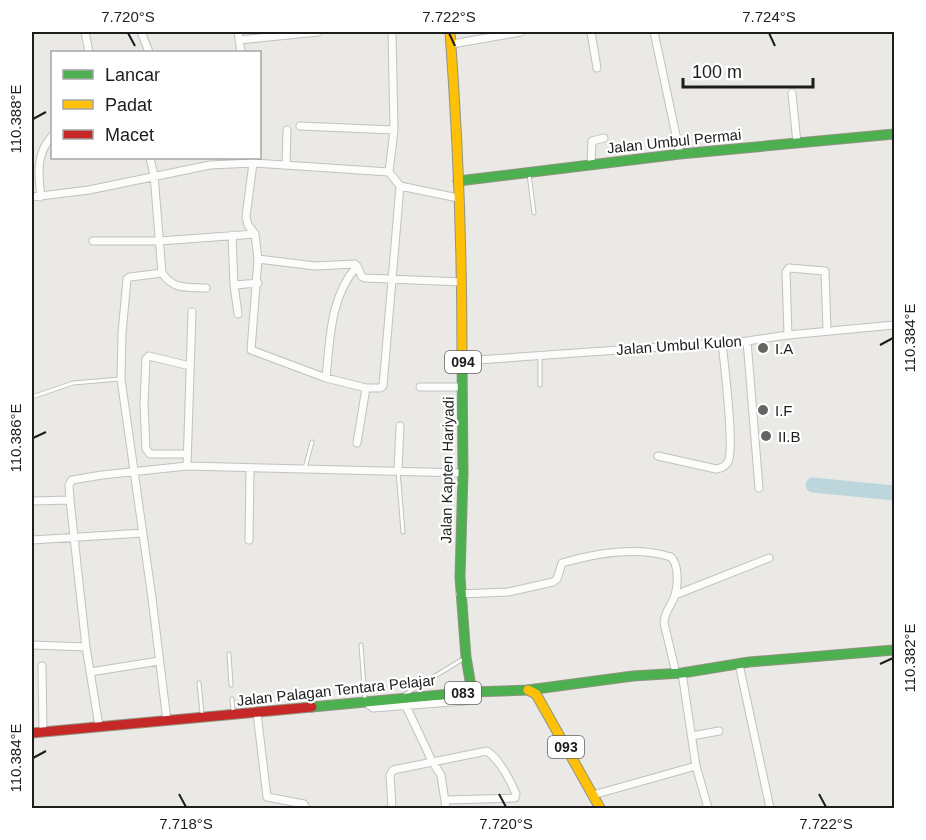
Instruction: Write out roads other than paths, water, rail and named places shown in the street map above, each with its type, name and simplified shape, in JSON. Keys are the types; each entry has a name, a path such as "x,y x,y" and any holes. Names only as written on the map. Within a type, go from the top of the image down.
{"main road":[{"name":"Jalan Kapten Hariyadi","path":"450,32 458,181 463,361 460,594 472,692"},
{"name":"Jalan Umbul Permai","path":"458,181 680,154 894,134"},
{"name":"Jalan Palagan Tentara Pelajar","path":"32,733 365,702 402,702 472,692 528,690 739,664 894,650"},
{"name":"093","path":"528,690 536,694 600,808"}],"street":[{"path":"85,32 89,51"},
{"path":"141,32 149,51"},
{"path":"238,32 241,51"},
{"path":"239,40 318,32"},
{"path":"392,32 394,130 389,172 400,186 458,198"},
{"path":"452,44 520,32"},
{"path":"591,32 597,68"},
{"path":"654,32 680,154"},
{"path":"792,93 797,143"},
{"path":"300,126 394,130"},
{"path":"286,165 287,130"},
{"path":"41,197 38,173 40,157 51,138"},
{"path":"591,165 592,141 604,138"},
{"path":"150,159 154,175 162,273 174,286 206,288"},
{"path":"32,197 89,190 154,175 253,160 286,165 389,172"},
{"path":"253,160 246,217 248,225 255,234 258,259 258,283 251,350 326,378 366,388 383,386 400,186"},
{"path":"93,241 160,241 255,234"},
{"path":"232,235 238,314"},
{"path":"258,259 315,266 357,266"},
{"path":"357,266 362,278 461,282"},
{"path":"326,378 333,312 347,278 357,266"},
{"path":"788,335 786,272 789,268 825,271 827,331"},
{"path":"162,273 127,279 121,379 167,721"},
{"path":"234,285 258,283"},
{"path":"187,466 192,312"},
{"name":"Jalan Umbul Kulon","path":"463,361 747,341 894,324"},
{"path":"747,341 759,488"},
{"path":"658,456 716,469 724,467 729,461 730,423 722,342"},
{"path":"187,454 150,454 146,449 144,404 146,359 149,356 190,366"},
{"path":"420,387 463,387"},
{"path":"357,443 366,388"},
{"path":"398,470 400,426"},
{"path":"99,726 86,647 73,537 69,485 72,480 187,466 463,473"},
{"path":"249,540 250,469"},
{"path":"32,501 70,500"},
{"path":"32,540 143,533"},
{"path":"460,594 508,592 553,582 557,579 562,563 584,557 633,552 664,555 673,559 676,569 675,595 664,618 664,623 679,673 696,766 708,808"},
{"path":"675,595 769,558"},
{"path":"32,645 86,647"},
{"path":"90,672 159,661"},
{"path":"739,664 770,808"},
{"path":"42,666 43,732"},
{"path":"392,808 390,775 393,771 432,761 487,751 500,766 516,794 515,798 445,804 441,775 432,761 402,702 465,701"},
{"path":"257,713 267,797 304,804 306,808"},
{"path":"692,736 719,731"},
{"path":"593,795 696,766"}],"lane":[{"path":"529,173 534,213"},
{"path":"540,355 540,385"},
{"path":"32,397 73,383 121,379"},
{"path":"305,468 312,442"},
{"path":"398,470 403,532"},
{"path":"361,645 365,702"},
{"path":"229,654 231,685"},
{"path":"402,702 466,657"},
{"path":"199,683 202,718"},
{"path":"232,699 234,715"}],"waterway":[{"path":"813,485 894,493"}],"place":[{"name":"I.A","path":"763,348"},
{"name":"I.F","path":"763,410"},
{"name":"II.B","path":"766,436"}]}
